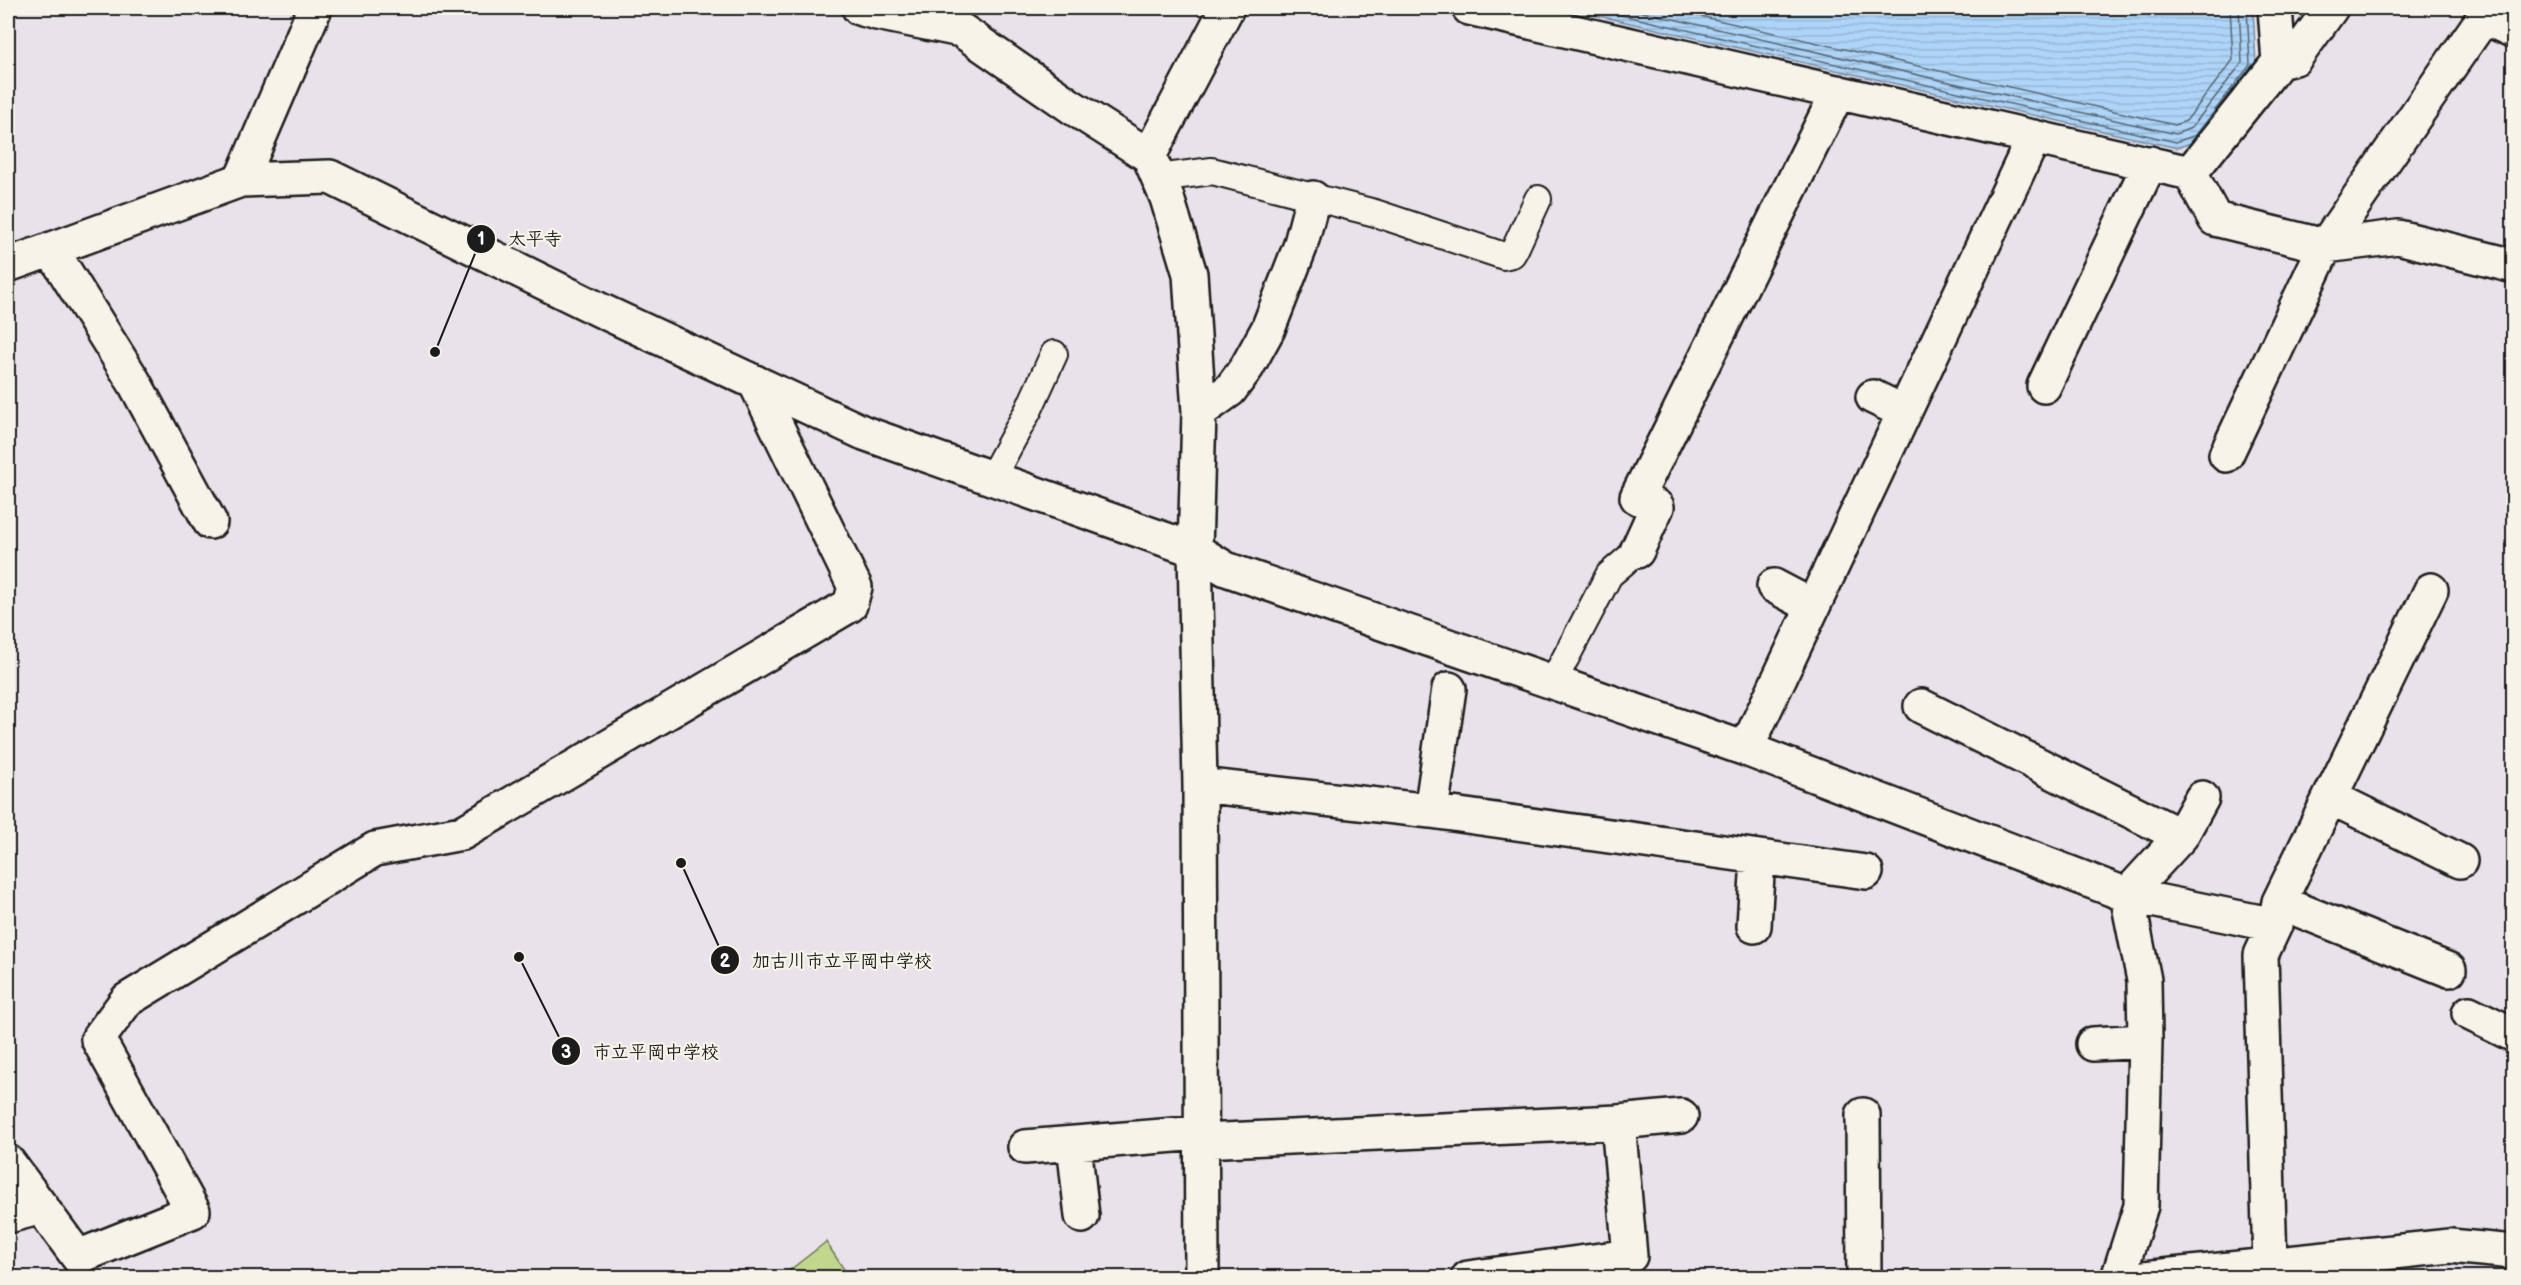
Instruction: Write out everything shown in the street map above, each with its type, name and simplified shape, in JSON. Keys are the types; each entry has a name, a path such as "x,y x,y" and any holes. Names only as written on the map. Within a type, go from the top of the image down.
{"street":[{"path":"241,180 315,8"},
{"path":"859,8 961,30 1154,167 1167,198 1191,274 1199,412 1195,550 1200,785 1202,1278"},
{"path":"1154,167 1227,8"},
{"path":"1468,8 2190,173 2215,219 2325,246 2398,237 2514,266"},
{"path":"2275,8 2279,62"},
{"path":"2190,173 2279,62 2295,58 2331,8"},
{"path":"2226,455 2325,246 2484,17 2514,31"},
{"path":"1637,551 1657,507 1637,497 1838,92"},
{"path":"1746,748 2034,137"},
{"path":"2044,386 2150,164"},
{"path":"8,265 241,180 330,177 600,310 864,433 1195,550 1226,569 1746,748 2127,895 2277,914 2449,970"},
{"path":"1199,412 1230,390 1247,367 1268,329 1300,247 1313,198"},
{"path":"51,249 134,382 210,522"},
{"path":"8,1162 78,1257 193,1211 98,1039 127,1000 375,849 462,833 850,605 855,587 755,382"},
{"path":"1872,397 1904,412"},
{"path":"1774,586 1812,606"},
{"path":"2270,1263 2261,955 2330,797 2431,590"},
{"path":"1431,811 1449,689"},
{"path":"1921,706 2181,836"},
{"path":"1200,785 1431,811 1866,872"},
{"path":"2330,797 2460,861"},
{"path":"2127,895 2181,836 2202,798"},
{"path":"1754,926 1758,858"},
{"path":"2118,1278 2141,1206 2145,1041 2144,980 2127,895"},
{"path":"2469,1013 2514,1035"},
{"path":"2092,1044 2145,1041"},
{"path":"1863,1115 1864,1278"},
{"path":"1025,1148 1200,1137 1618,1122 1681,1116"},
{"path":"1468,1278 1630,1256 1618,1122"},
{"path":"1074,1144 1082,1216"},
{"path":"8,1216 42,1207"},
{"path":"2144,1278 2184,1276 2270,1263 2450,1246 2514,1252"}],"lane":[{"path":"1154,167 1212,171 1375,213 1504,256 1512,254 1538,199"},
{"path":"991,479 1029,409 1054,354"},
{"path":"1552,682 1609,575 1637,551"}],"green space":[{"path":"826,1242 849,1277 780,1277 782,1276"}],"water":[{"path":"1564,8 2253,8 2256,66 2199,140 2177,148"}],"place":[{"name":"太平寺","path":"435,352"},
{"name":"加古川市立平岡中学校","path":"681,863"},
{"name":"市立平岡中学校","path":"519,957"}]}
